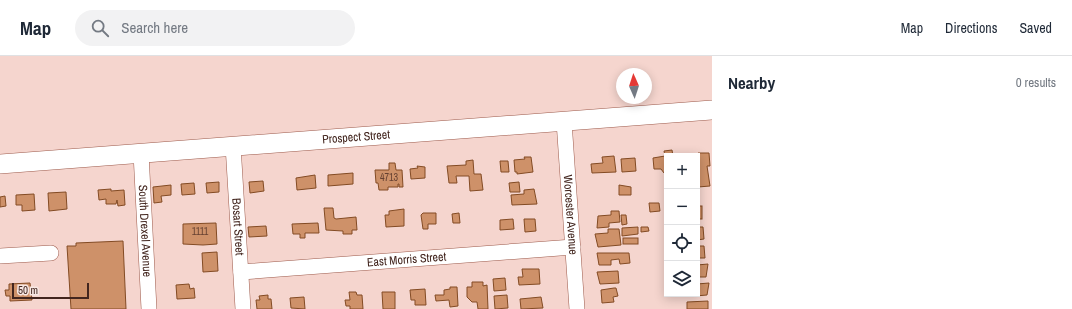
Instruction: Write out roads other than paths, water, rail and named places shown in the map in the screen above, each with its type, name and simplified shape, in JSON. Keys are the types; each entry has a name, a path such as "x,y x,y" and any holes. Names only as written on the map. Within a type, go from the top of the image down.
{"main road":[{"name":"Prospect Street","path":"0,164 233,145 712,110"}],"street":[{"name":"Worcester Avenue","path":"564,121 577,309"},
{"name":"Bosart Street","path":"233,145 243,309"},
{"name":"South Drexel Avenue","path":"141,153 148,309"},
{"name":"East Morris Street","path":"241,272 573,247"},
{"path":"0,256 51,253"}]}
